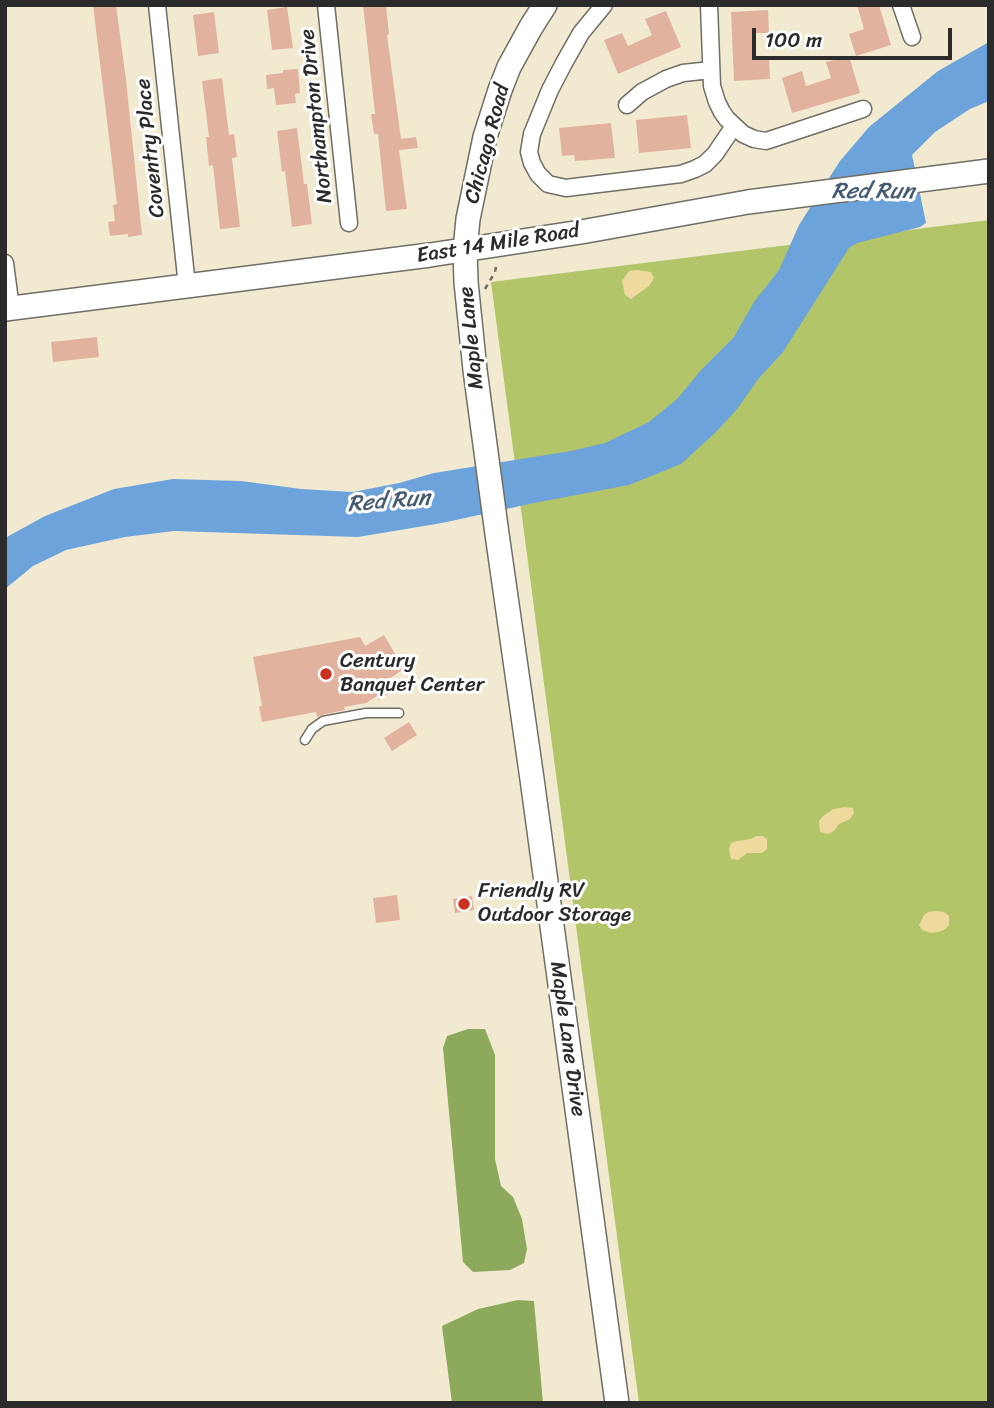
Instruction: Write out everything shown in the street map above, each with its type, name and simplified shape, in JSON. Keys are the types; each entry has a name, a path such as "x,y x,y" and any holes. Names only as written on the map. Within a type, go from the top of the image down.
{"main road":[{"name":"Chicago Road","path":"465,250 479,162 496,102 519,47 545,5"},
{"name":"East 14 Mile Road","path":"8,309 465,250 711,208 981,172"},
{"name":"Maple Lane","path":"465,250 472,350 482,426"},
{"name":"Maple Lane Drive","path":"482,426 617,1403"}],"street":[{"name":"Coventry Place","path":"157,5 187,286"},
{"name":"Northampton Drive","path":"326,5 349,223"},
{"path":"604,5 564,62 532,135 529,152 532,163 548,184 566,188 681,174 705,164 734,126"},
{"path":"709,5 712,86 722,112 743,134 766,141 863,110"},
{"path":"901,5 912,37"},
{"path":"627,105 642,92 666,79 683,73 711,70"},
{"path":"5,263 8,309"}],"lane":[{"path":"304,740 312,729 323,721 366,713 399,713"}],"path":[{"path":"486,300 487,280 496,267"}],"green space":[{"path":"989,220 989,1403 639,1403 491,282"},
{"path":"468,1029 485,1029 495,1055 495,1159 501,1186 513,1197 522,1219 527,1249 524,1263 510,1270 473,1272 463,1262 443,1048 447,1036"},
{"path":"518,1300 534,1301 543,1403 452,1403 442,1326 478,1309"}],"sand":[{"path":"629,271 651,272 654,278 649,286 631,299 625,295 622,281"},
{"path":"853,808 854,813 850,819 828,834 820,832 819,821 823,816 833,809"},
{"path":"757,836 767,839 767,849 762,853 747,853 738,860 731,859 731,843"},
{"path":"936,911 949,916 949,925 938,932 922,930 919,925 924,915"}],"water":[{"name":"Red Run","path":"989,42 989,101 970,109 935,132 912,155 926,223 920,227 857,243 849,248 783,352 717,431 681,464 629,485 358,537 174,531 125,537 66,550 33,566 5,589 5,538 45,516 114,489 173,479 241,481 353,492 434,473 605,443 649,422 677,399 734,337 754,302 779,270 799,225 840,161 869,127 938,71"}],"building":[{"path":"93,5 116,5 142,235 110,236 108,222 115,221 113,205 117,204"},
{"path":"363,5 386,5 387,35 401,139 416,137 418,148 399,150 407,209 386,211 378,134 374,134 371,114 375,114"},
{"path":"857,5 879,5 891,45 856,56 849,34 864,29"},
{"path":"287,7 293,48 272,50 267,10"},
{"path":"768,10 769,33 754,33 755,57 769,56 770,79 734,81 731,12"},
{"path":"666,11 681,47 618,74 604,40 622,33 628,46 652,35 645,19"},
{"path":"214,12 219,53 198,56 193,15"},
{"path":"849,56 860,93 792,113 782,78 802,71 806,86 831,78 826,62"},
{"path":"298,69 300,93 295,94 296,103 276,105 274,88 267,89 266,75"},
{"path":"222,78 229,135 234,134 237,157 232,158 240,227 220,229 213,165 209,166 206,137 209,137 202,81"},
{"path":"687,115 691,148 639,153 636,120"},
{"path":"611,123 615,158 575,161 574,155 562,156 559,128"},
{"path":"297,128 312,224 292,227 277,131"},
{"path":"97,337 99,357 53,362 51,342"},
{"name":"Century Banquet Center","path":"384,635 404,669 387,680 391,688 387,690 389,693 379,700 377,696 366,703 344,707 345,710 317,717 316,712 262,722 259,706 262,706 253,657 360,637 365,646"},
{"path":"409,722 417,735 392,751 384,738"},
{"path":"397,895 400,920 376,923 373,898"},
{"name":"Friendly RV Outdoor Storage","path":"472,896 474,910 455,913 453,899"}],"place":[{"name":"Century Banquet Center","path":"326,674"},
{"name":"Friendly RV Outdoor Storage","path":"464,904"}]}
